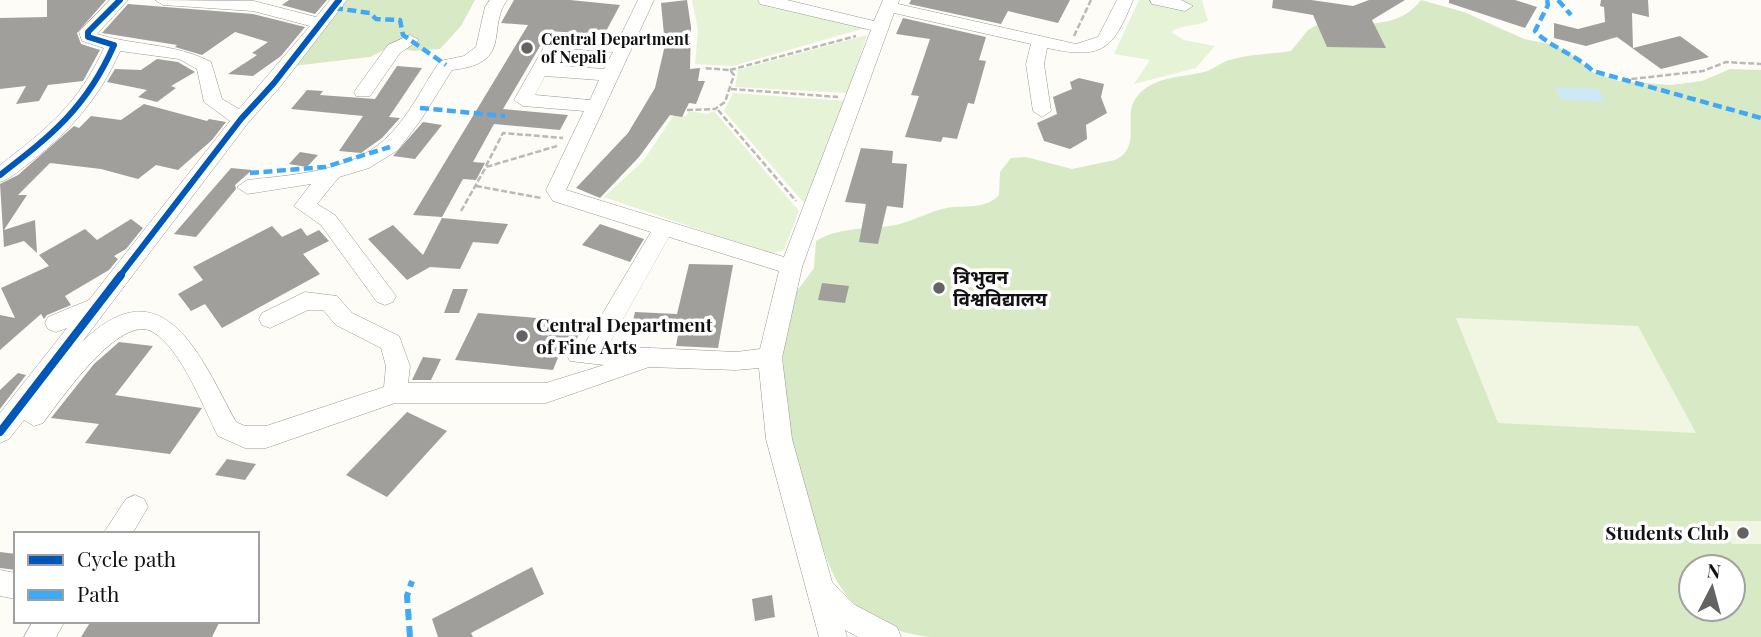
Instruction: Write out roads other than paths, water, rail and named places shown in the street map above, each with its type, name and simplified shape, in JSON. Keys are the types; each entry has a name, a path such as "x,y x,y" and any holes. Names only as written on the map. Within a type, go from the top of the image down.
{"street":[{"path":"120,0 88,32 88,37 114,45 183,54 205,66 213,102 242,119"},
{"path":"163,0 254,6 322,24"},
{"path":"0,432 242,119 340,0"},
{"path":"247,187 311,180 390,147 420,108 446,65 472,60 486,49 492,30 493,7 499,0"},
{"path":"646,0 621,47 556,190 560,196 663,230 791,267"},
{"path":"766,0 1092,49 1102,46 1125,0"},
{"path":"1158,0 1185,6"},
{"path":"833,637 779,439 770,358 791,267 881,17"},
{"path":"363,92 394,49 410,40"},
{"path":"1040,41 1035,64 1042,111"},
{"path":"595,107 523,100 555,42 621,47"},
{"path":"0,174 67,124 102,75 114,45"},
{"path":"540,69 609,75"},
{"path":"333,172 304,205 328,220 385,296"},
{"path":"663,230 584,355 736,361 770,358"},
{"path":"270,319 305,301 329,302 344,319 391,342 398,366 394,393"},
{"path":"56,323 96,307"},
{"path":"34,416 103,334 127,321 151,320 175,337 228,429 238,436 266,437 394,393 546,393 626,367 644,358"},
{"path":"117,532 135,507"},
{"path":"822,589 845,615 887,637"},
{"path":"38,637 49,623"}],"water":[{"path":"1554,87 1598,89 1605,102 1561,99"}],"place":[{"name":"Central Department of Nepali","path":"527,48"},
{"name":"त्रिभुवन विश्वविद्यालय","path":"939,288"},
{"name":"Central Department of Fine Arts","path":"522,336"},
{"name":"Students Club","path":"1743,533"}]}
